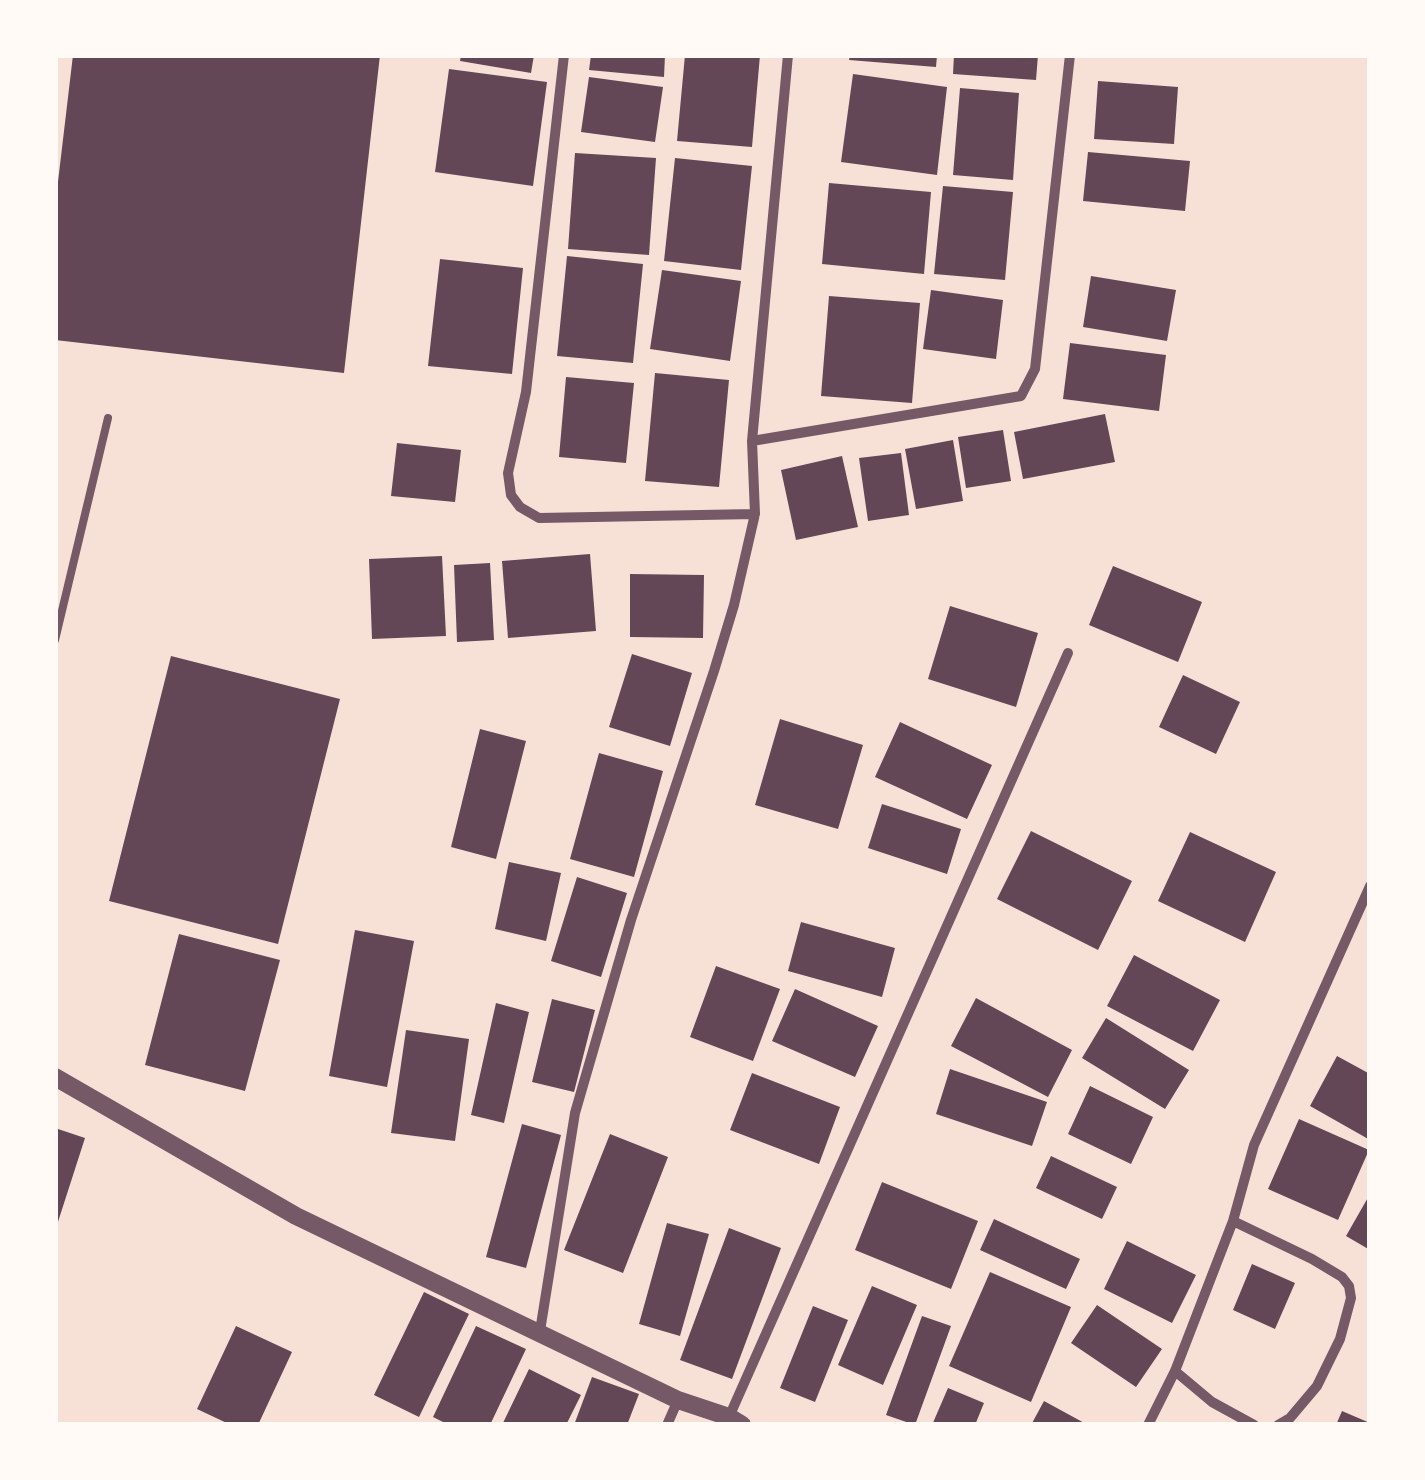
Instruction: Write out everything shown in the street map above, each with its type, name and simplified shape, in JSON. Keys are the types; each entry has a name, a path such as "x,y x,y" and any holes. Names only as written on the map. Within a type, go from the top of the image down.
{"street":[{"path":"564,55 526,392 508,473 511,495 520,508 539,518 754,514"},
{"path":"540,1331 575,1113 631,920 734,605 754,514 752,442 788,55"},
{"path":"752,442 1022,396 1035,369 1070,55"},
{"path":"55,1077 296,1216 678,1400 735,1421 1068,653"},
{"path":"1148,1425 1176,1371 1233,1221 1254,1145 1370,886"},
{"path":"1233,1221 1312,1259 1342,1276 1349,1286 1351,1298 1340,1339 1317,1386 1290,1418 1278,1425"},
{"path":"1176,1371 1231,1419 1254,1425"},
{"path":"667,1425 678,1400"}],"lane":[{"path":"55,640 108,418"}],"building":[{"path":"73,55 380,55 344,373 55,340 55,207"},
{"path":"461,55 534,55 531,73 460,61"},
{"path":"591,55 665,55 664,77 589,70"},
{"path":"685,55 760,55 752,147 677,141"},
{"path":"850,55 937,55 936,67 849,60"},
{"path":"954,55 1038,55 1036,80 953,74"},
{"path":"449,69 547,82 533,186 435,172"},
{"path":"853,74 947,87 937,175 841,162"},
{"path":"589,77 663,87 655,142 581,132"},
{"path":"1098,81 1178,87 1174,144 1094,139"},
{"path":"960,88 1019,93 1013,180 953,175"},
{"path":"1088,152 1190,161 1185,211 1083,201"},
{"path":"575,153 656,158 649,255 568,249"},
{"path":"675,158 752,166 741,270 664,261"},
{"path":"829,183 931,192 924,274 822,264"},
{"path":"943,186 1013,192 1005,280 934,274"},
{"path":"567,256 643,264 633,363 557,356"},
{"path":"440,259 523,268 512,374 428,366"},
{"path":"662,270 741,281 730,361 650,349"},
{"path":"1091,276 1176,290 1167,341 1083,327"},
{"path":"931,290 1003,300 996,359 923,349"},
{"path":"829,296 920,303 912,403 821,396"},
{"path":"1070,343 1166,355 1159,411 1063,399"},
{"path":"655,373 729,380 719,487 645,481"},
{"path":"566,377 634,383 626,463 559,457"},
{"path":"1105,414 1115,462 1023,479 1014,432"},
{"path":"1003,430 1011,481 966,488 958,437"},
{"path":"953,440 963,501 916,509 905,449"},
{"path":"397,443 461,450 455,502 391,496"},
{"path":"901,453 909,515 868,521 859,458"},
{"path":"842,456 858,527 796,540 781,470"},
{"path":"590,554 596,631 508,638 502,561"},
{"path":"442,556 446,636 372,639 369,559"},
{"path":"490,563 494,640 457,642 454,565"},
{"path":"1113,566 1202,602 1178,662 1089,625"},
{"path":"630,574 704,575 703,638 630,637"},
{"path":"950,606 1038,633 1016,707 928,679"},
{"path":"632,654 692,673 670,746 609,727"},
{"path":"171,656 340,699 278,944 109,901"},
{"path":"1183,675 1240,702 1216,754 1159,727"},
{"path":"780,719 863,745 838,829 755,805"},
{"path":"900,722 992,765 967,819 875,777"},
{"path":"480,729 526,741 496,859 451,847"},
{"path":"599,753 663,771 634,877 570,859"},
{"path":"882,804 961,829 947,874 868,848"},
{"path":"1031,831 1132,881 1098,950 997,899"},
{"path":"1190,832 1276,872 1245,942 1158,901"},
{"path":"509,862 561,873 546,941 495,929"},
{"path":"577,877 627,893 601,977 551,961"},
{"path":"801,922 895,948 882,997 788,971"},
{"path":"355,930 414,941 387,1087 329,1076"},
{"path":"179,934 280,960 245,1091 145,1065"},
{"path":"1134,955 1220,1000 1193,1051 1107,1006"},
{"path":"716,966 780,989 753,1061 690,1037"},
{"path":"795,989 878,1026 855,1077 772,1041"},
{"path":"976,998 1072,1050 1048,1097 951,1046"},
{"path":"552,999 595,1010 574,1092 532,1082"},
{"path":"496,1003 529,1012 504,1123 471,1115"},
{"path":"1106,1018 1189,1070 1165,1109 1082,1058"},
{"path":"406,1030 469,1039 455,1141 391,1133"},
{"path":"1337,1056 1370,1074 1370,1140 1310,1106"},
{"path":"950,1069 1047,1102 1032,1146 936,1114"},
{"path":"752,1073 840,1107 819,1164 730,1130"},
{"path":"1090,1086 1153,1117 1131,1164 1068,1134"},
{"path":"1299,1119 1369,1150 1338,1220 1268,1189"},
{"path":"522,1124 561,1135 526,1268 486,1257"},
{"path":"55,1128 85,1138 56,1228 55,1227"},
{"path":"610,1134 668,1157 623,1273 564,1250"},
{"path":"1051,1156 1117,1187 1102,1219 1036,1188"},
{"path":"882,1182 978,1221 951,1289 855,1250"},
{"path":"1370,1194 1370,1250 1346,1236"},
{"path":"994,1219 1080,1259 1066,1289 980,1250"},
{"path":"667,1223 709,1234 680,1336 639,1324"},
{"path":"729,1228 781,1248 732,1379 680,1360"},
{"path":"1127,1241 1196,1275 1172,1323 1104,1289"},
{"path":"1252,1264 1295,1283 1275,1329 1233,1310"},
{"path":"990,1272 1071,1307 1031,1402 949,1366"},
{"path":"872,1286 917,1305 883,1385 838,1365"},
{"path":"424,1292 469,1314 419,1417 374,1395"},
{"path":"1097,1305 1162,1349 1136,1387 1071,1343"},
{"path":"813,1306 848,1320 815,1402 780,1388"},
{"path":"922,1316 951,1326 915,1425 886,1415"},
{"path":"236,1326 292,1352 258,1425 231,1425 197,1409"},
{"path":"476,1326 526,1349 490,1425 449,1425 433,1417"},
{"path":"529,1369 581,1395 566,1425 502,1425"},
{"path":"592,1377 639,1394 627,1425 574,1425"},
{"path":"948,1388 984,1403 975,1425 932,1425"},
{"path":"1044,1401 1088,1425 1031,1425"},
{"path":"1342,1411 1370,1423 1370,1425 1336,1425"}]}
